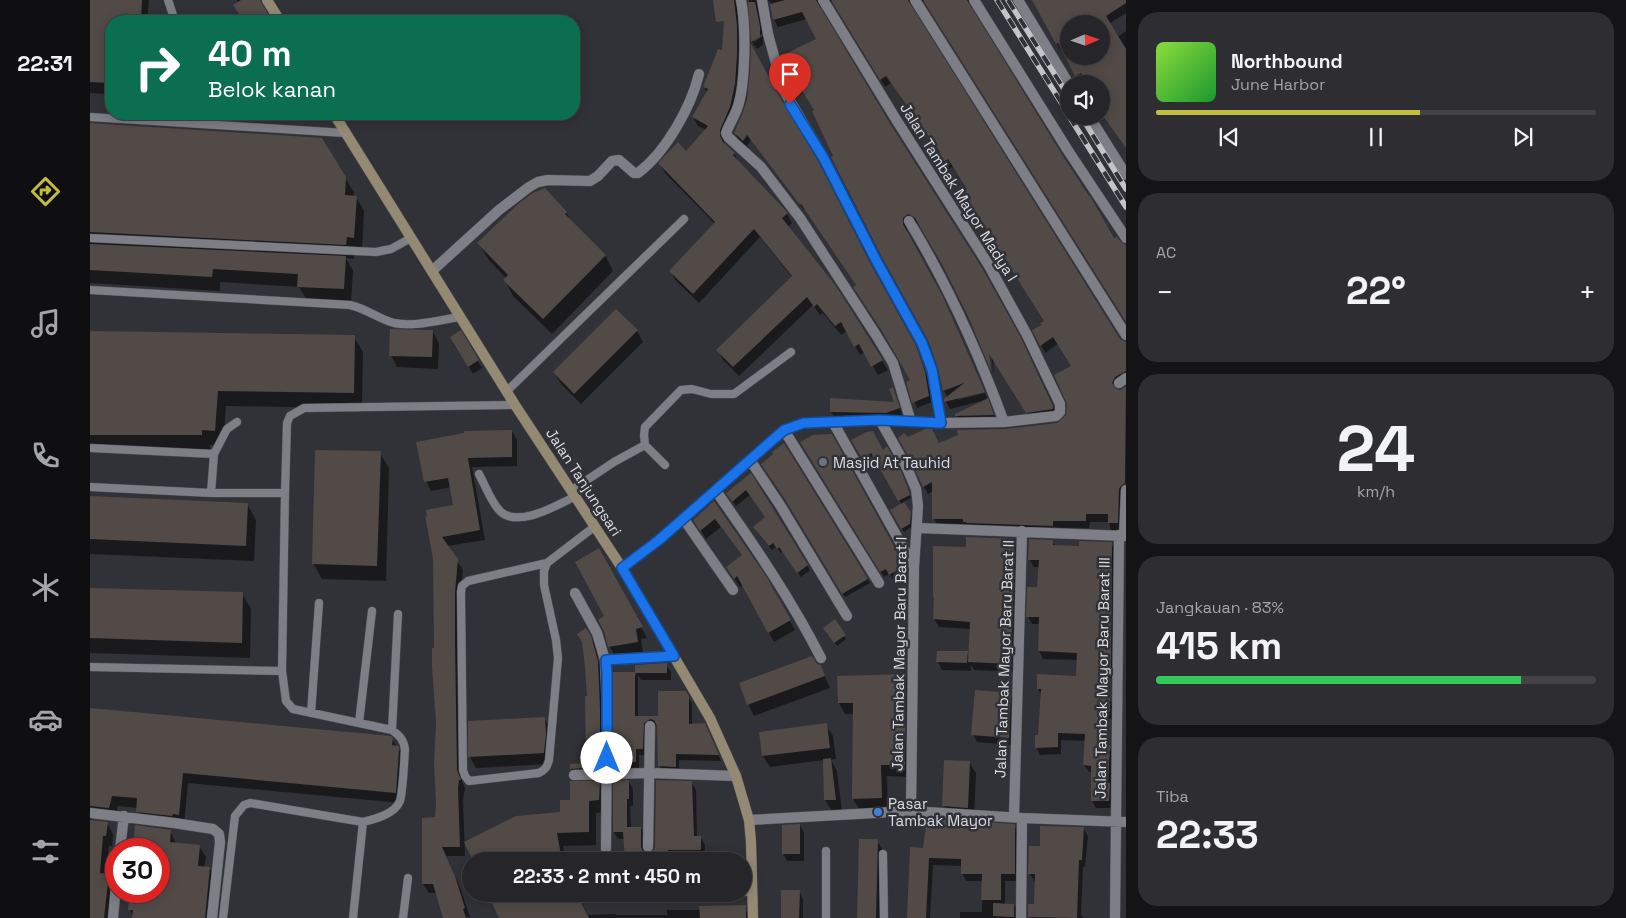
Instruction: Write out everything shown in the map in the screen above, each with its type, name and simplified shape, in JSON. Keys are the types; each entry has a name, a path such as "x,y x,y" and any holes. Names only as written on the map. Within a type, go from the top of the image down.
{"main road":[{"path":"267,0 276,15"},
{"name":"Jalan Tanjungsari","path":"337,120 515,405 622,568 710,718 736,776 749,820 749,852"},
{"name":"Jalan Tanjungsari","path":"750,902 753,918"}],"street":[{"path":"762,0 768,34 783,89 823,157 877,262 922,343 932,370 941,423"},
{"name":"Jalan Tambak Mayor Madya I","path":"823,0 988,264 1027,335 1060,404 1060,412 1056,416 1004,422"},
{"path":"914,0 1126,335"},
{"path":"974,0 1056,132 1126,238"},
{"path":"1018,0 1064,75"},
{"path":"741,1 744,31 742,81 738,107 726,133 761,167 800,218 876,335 893,363 911,422"},
{"path":"432,271 499,210 522,191 538,182 548,180 590,181 598,176 612,161 616,160 619,160 634,173 643,170 656,156 676,126 690,102 699,74"},
{"path":"1095,125 1126,175"},
{"path":"622,568 659,540 784,430 804,423 880,420 941,423 1004,422 980,359 953,301 909,221"},
{"name":"Jalan Tambak Mayor Baru Barat I","path":"880,420 907,468 916,489 918,506 914,567 912,811"},
{"path":"833,422 914,567"},
{"path":"784,430 879,583"},
{"path":"750,460 785,513 847,616"},
{"name":"Jalan Tambak Mayor Baru Barat III","path":"1115,918 1121,822 1123,536 1126,490"},
{"path":"716,491 803,624 821,658"},
{"path":"683,518 733,590"},
{"path":"916,528 1123,536"},
{"name":"Jalan Tambak Mayor Baru Barat II","path":"1021,918 1018,818 1022,531"},
{"path":"575,593 597,633 606,660 606,849"},
{"path":"606,660 674,656"},
{"path":"648,847 650,726"},
{"path":"574,775 736,776"},
{"path":"749,820 912,811 1121,822"},
{"path":"90,813 213,829 219,834 220,842 212,918"},
{"path":"121,838 124,816"},
{"path":"113,918 114,903"}],"lane":[{"path":"168,0 173,15"},
{"path":"90,117 105,118"},
{"path":"138,120 345,133"},
{"path":"507,391 684,219"},
{"path":"90,238 376,252 391,250 411,238"},
{"path":"90,290 350,306 361,308 389,321 398,323 414,324 460,317"},
{"path":"665,465 645,445 645,427 681,390 692,389 711,394 734,394 791,352"},
{"path":"222,918 235,816 244,805 250,803 363,822 379,818 400,802 405,750 404,742 400,736 392,730 293,709 286,701 282,671 287,423 290,416 304,408 515,405"},
{"path":"211,493 214,454 227,429 237,422"},
{"path":"479,474 499,510 517,517 542,513 574,493 614,462 645,445"},
{"path":"90,448 214,454"},
{"path":"90,487 211,493 285,493"},
{"path":"547,563 544,571 544,584 558,658 547,766 545,770 539,773 469,782 464,770 462,586 468,581 547,563 594,527"},
{"path":"310,713 319,603"},
{"path":"359,723 372,611"},
{"path":"392,730 398,614"},
{"path":"90,667 282,671"},
{"path":"353,918 363,822"},
{"path":"826,851 826,918"},
{"path":"883,854 884,918"},
{"path":"403,918 408,878"}],"building":[{"path":"90,0 142,0 141,15 105,15 105,83 90,82"},
{"path":"241,0 260,0 269,15 240,15 233,5"},
{"path":"713,0 734,0 737,25 735,84 730,107 720,130 720,136 723,142 735,153 733,155 788,213 782,218 836,286 883,360 871,367 859,344 854,347 841,322 835,326 817,304 814,307 807,297 733,367 716,350 792,276 754,229 693,294 669,271 715,222 658,163 678,142 686,151 708,126 692,117 708,89 703,87 718,49 722,50 724,21 716,22"},
{"path":"785,0 816,0 891,125 982,268 1021,338 1053,409 1026,413 989,354 991,371 968,316 943,266 915,218 908,214 903,218 903,224 943,297 985,392 944,402 944,399 964,383 943,391 938,368 928,340 883,259 831,157 833,156 812,111 814,110 785,54 816,39 802,12 773,20 770,4"},
{"path":"831,0 908,0 1120,339 1126,342 1126,371 1115,377 1112,383 1120,390 1126,386 1125,483 1119,489 1118,523 1108,523 1108,514 1086,514 1086,521 1053,521 1053,526 966,523 963,522 963,519 932,519 932,482 923,487 898,438 904,433 908,437 925,429 932,429 939,443 958,435 957,430 1004,429 1057,423 1066,415 1067,404 1054,375 1071,366 1053,337 1040,346 1032,330 1042,325 1040,323 1044,321 973,209 964,214 954,198 967,189 948,159 935,168 929,158 940,152 886,76 880,80"},
{"path":"923,0 967,0 1061,153 1090,196 1114,238 1117,237 1126,245 1126,322"},
{"path":"1032,0 1126,0 1126,3 1108,15 1060,15 1060,47 1058,43 1056,44"},
{"path":"748,2 755,2 760,26 760,37 751,42"},
{"path":"1110,23 1126,49 1126,148 1110,125 1110,75 1082,75 1081,73 1074,75 1069,65 1110,65"},
{"path":"751,44 819,163 871,265 916,346 925,372 929,396 912,403 906,382 910,380 882,331 853,287 856,285 801,204 747,135 743,141 734,133 747,100"},
{"path":"90,123 322,138 346,177 345,195 357,196 354,238 347,237 346,245 90,232"},
{"path":"545,188 567,212 565,214 606,255 543,319 503,280 508,275 477,243 518,204 533,193"},
{"path":"90,244 346,256 344,289 297,287 298,274 213,269 212,277 90,270"},
{"path":"616,309 638,330 574,394 553,372"},
{"path":"390,329 433,330 432,357 389,356"},
{"path":"461,330 479,360 468,367 450,337"},
{"path":"90,331 355,335 354,393 218,391 215,431 202,430 202,435 90,435"},
{"path":"893,387 900,408 886,413 830,412 830,398 894,402 889,389"},
{"path":"988,398 994,415 955,416 955,414"},
{"path":"512,430 512,457 468,458 480,530 442,537 458,559 455,592 455,644 457,770 461,780 459,780 458,789 460,847 442,847 455,876 465,908 463,909 466,918 443,918 433,884 422,884 422,818 435,817 436,803 434,764 436,723 432,667 432,648 434,648 433,559 425,515 427,518 426,510 453,505 448,478 424,482 416,442 464,433 464,431"},
{"path":"873,431 883,450 887,446 901,471 909,491 910,495 898,501 871,453 862,459 851,440 866,432"},
{"path":"832,434 905,566 889,575 886,569 880,572 800,442 813,435"},
{"path":"784,443 868,579 842,594 786,501 761,464"},
{"path":"315,450 381,451 377,566 312,564"},
{"path":"751,473 808,565 797,573 779,547 777,549 773,543 769,546 753,527 765,517 746,490 732,502 726,493"},
{"path":"90,496 248,503 246,546 90,539"},
{"path":"714,501 766,576 791,620 768,633 737,576 734,579 726,567 742,555 715,519 700,531 693,520"},
{"path":"904,502 911,512 910,524 901,529 890,510"},
{"path":"966,537 1015,539 1011,664 968,662 970,622 933,619 933,546 966,547"},
{"path":"1029,539 1053,540 1053,545 1079,546 1079,541 1112,542 1111,667 1110,671 1104,671 1104,698 1110,698 1110,712 1100,712 1099,744 1110,745 1109,801 1091,801 1091,766 1083,765 1085,734 1058,733 1058,747 1035,748 1035,735 1038,735 1041,689 1037,689 1037,674 1076,676 1077,653 1038,651 1039,617 1026,617 1027,587 1037,587 1039,560 1028,560"},
{"path":"599,548 643,627 636,629 638,642 608,647 604,631 598,620 604,616 575,562"},
{"path":"90,588 243,592 242,643 90,638"},
{"path":"835,619 846,635 834,643 823,628"},
{"path":"586,628 591,636 598,661 600,767 570,769 570,764 586,763 585,696 587,696 585,667 582,642 577,634"},
{"path":"937,651 968,651 967,663 936,662"},
{"path":"812,656 817,664 821,665 825,676 747,705 739,683"},
{"path":"667,663 667,673 635,673 635,665"},
{"path":"612,672 635,672 635,716 658,716 658,691 686,691 689,696 689,724 705,723 719,755 676,754 676,767 658,766 657,726 654,720 650,719 644,723 643,749 636,749 636,762 629,762 629,767 613,767"},
{"path":"906,674 905,765 881,765 882,798 852,799 853,703 838,703 837,676"},
{"path":"975,690 1011,693 1009,738 971,735"},
{"path":"90,708 391,736 393,738 392,745 399,746 396,793 183,773 179,815 136,812 137,798 112,796 109,808 90,806"},
{"path":"545,717 544,753 468,757 468,721"},
{"path":"827,723 830,748 762,756 759,732"},
{"path":"831,758 836,800 824,800 823,759"},
{"path":"944,760 970,761 968,808 942,806"},
{"path":"629,780 627,827 641,827 641,847 644,852 624,852 623,832 613,832 613,781"},
{"path":"656,780 692,781 694,836 701,836 701,850 668,850 668,852 652,852 655,847"},
{"path":"570,781 600,781 599,800 589,801 589,832 557,833 560,852 469,852 464,842 516,816 560,812 560,800 570,800"},
{"path":"927,819 1015,824 1015,874 1001,874 1001,900 981,900 982,874 961,874 961,859 929,858 926,918 907,918 910,847 923,848"},
{"path":"90,820 108,822 106,836 103,836 100,873 105,874 104,918 90,918"},
{"path":"800,824 800,854 782,854 782,825"},
{"path":"135,825 171,830 170,842 170,838 134,838"},
{"path":"1040,826 1084,827 1082,860 1079,860 1077,918 1028,917 1028,904 1034,904 1035,874 1028,874 1029,846 1040,846"},
{"path":"859,839 878,839 876,918 857,918"},
{"path":"170,842 200,845 198,866 210,867 205,918 132,918 133,910 128,910 129,903 170,903"},
{"path":"781,890 800,890 799,918 781,918"},
{"path":"492,902 581,902 589,918 499,918"},
{"path":"993,903 1014,904 1014,917 993,916"},
{"path":"746,905 746,918 700,918 699,906"}],"railway":[{"path":"997,0 1060,101"},
{"path":"1008,0 1060,83"},
{"path":"1075,125 1126,207"},
{"path":"1087,125 1126,189"}],"place":[{"name":"Masjid At Tauhid","path":"823,462"},
{"name":"Pasar Tambak Mayor","path":"878,812"}],"route":[{"path":"607,758 606,660 674,656 622,568 659,540 784,430 804,423 880,420 941,423 932,370 922,343 877,262 823,157 790,104"}]}
